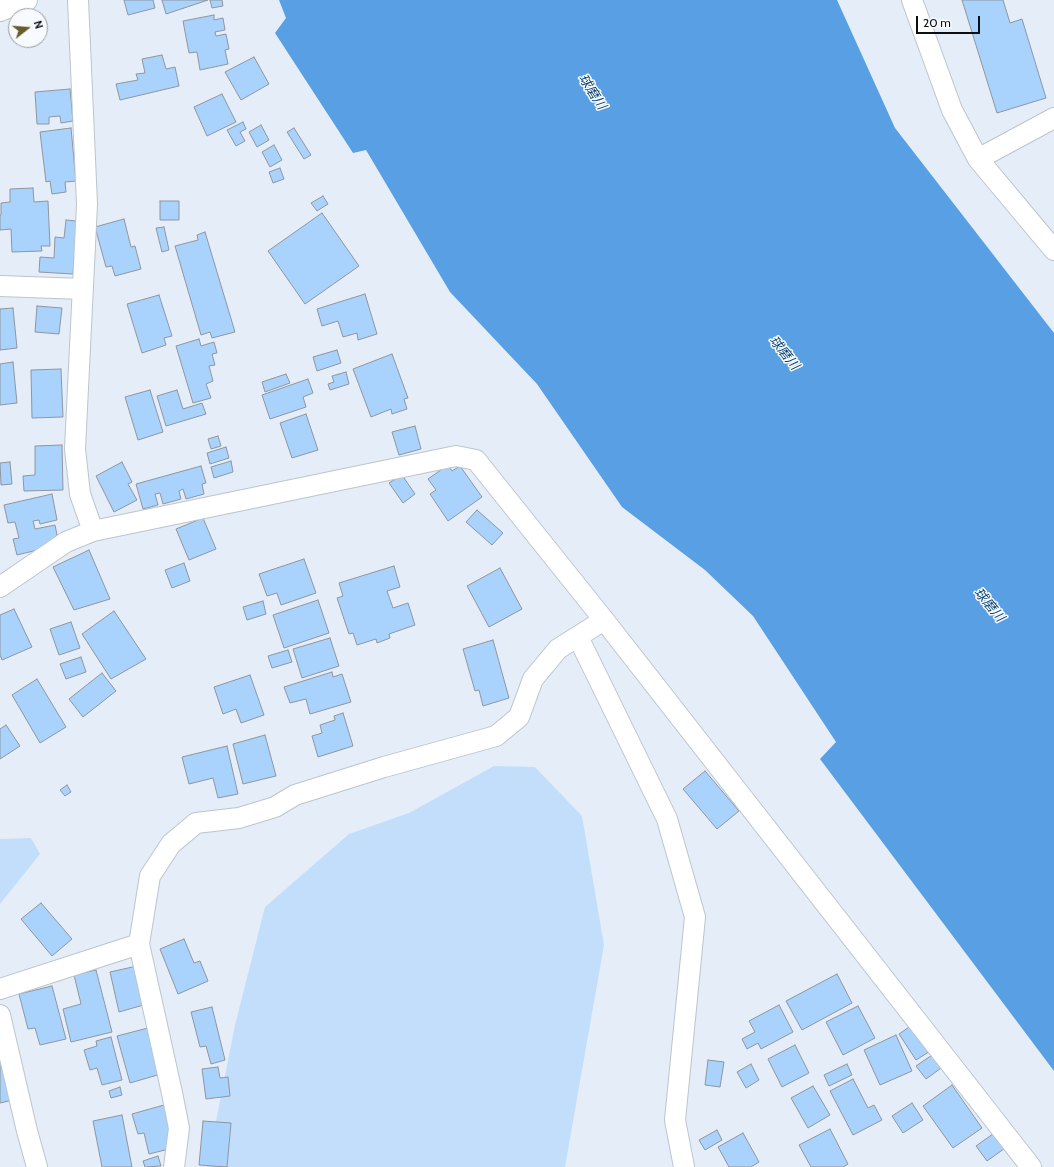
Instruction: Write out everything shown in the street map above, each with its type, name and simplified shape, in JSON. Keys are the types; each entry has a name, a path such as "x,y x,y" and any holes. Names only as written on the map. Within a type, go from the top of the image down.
{"highway":[{"path":"0,10 26,0"}],"street":[{"path":"78,0 87,204 75,448 80,494 93,531"},
{"path":"912,0 952,110 978,159 1054,250"},
{"path":"978,159 1054,118"},
{"path":"0,286 83,289"},
{"path":"0,587 66,542 93,531 456,456 476,460 604,620 1031,1167"},
{"path":"174,1167 179,1128 139,944 150,876 171,844 196,823 239,818 274,807 295,795 384,766 496,736 519,717 533,679 558,649 604,620"},
{"path":"578,637 667,819 695,917 675,1120 684,1167"},
{"path":"0,989 139,944"},
{"path":"0,1015 27,1131 37,1167"}],"shaded area":[{"path":"494,766 535,767 582,816 604,945 565,1167 207,1167 235,1025 265,907 349,834 409,813"},
{"path":"31,838 40,854 0,904 0,839"}],"water":[{"name":"球磨川","path":"279,0 837,0 895,128 1054,333 1054,1071 820,759 836,742 753,616 705,570 622,507 537,384 450,292 366,150 353,153 275,33 286,18"}],"building":[{"path":"124,0 153,0 155,8 128,15"},
{"path":"162,0 208,0 166,14"},
{"path":"210,0 222,0 223,6 212,8"},
{"path":"962,0 1003,0 1010,23 1022,19 1046,98 997,113"},
{"path":"214,15 214,20 223,18 225,30 215,32 216,36 226,34 229,49 225,50 228,64 200,70 197,52 189,53 183,21"},
{"path":"162,55 166,69 175,67 179,86 120,100 116,84 138,80 136,74 145,73 142,59"},
{"path":"254,57 269,84 241,100 225,72"},
{"path":"70,89 73,121 61,123 60,116 49,117 49,124 37,124 35,92"},
{"path":"222,94 236,122 207,136 194,107"},
{"path":"243,122 246,129 240,132 245,141 236,146 227,130"},
{"path":"261,125 269,140 257,147 249,132"},
{"path":"71,128 76,181 65,182 66,192 52,194 50,181 46,182 40,132"},
{"path":"294,128 311,155 304,159 287,132"},
{"path":"274,145 282,160 270,167 262,152"},
{"path":"280,168 284,179 273,183 269,172"},
{"path":"33,188 34,202 48,201 50,246 41,246 42,251 12,252 11,229 0,230 1,203 10,202 10,189"},
{"path":"323,196 328,204 317,211 311,203"},
{"path":"160,201 179,201 179,220 160,220"},
{"path":"322,213 359,266 305,304 268,251"},
{"path":"124,219 131,247 135,246 141,269 115,276 112,266 106,267 95,227"},
{"path":"66,220 77,221 73,274 39,272 40,257 54,258 55,237 64,238"},
{"path":"164,227 169,250 162,252 156,228"},
{"path":"205,232 235,332 212,338 210,332 201,335 175,246 198,240 197,235"},
{"path":"365,294 377,334 358,340 357,333 343,337 338,321 322,326 317,309"},
{"path":"159,295 172,336 164,338 166,345 142,353 127,304"},
{"path":"37,306 62,308 59,334 35,332"},
{"path":"13,308 17,348 0,350 0,309"},
{"path":"199,339 201,346 214,342 217,353 212,354 215,365 209,366 213,381 206,384 211,398 193,403 176,346"},
{"path":"337,350 341,363 317,371 313,357"},
{"path":"392,354 408,398 404,399 407,409 392,414 391,409 371,417 353,369"},
{"path":"13,362 17,403 0,405 0,364"},
{"path":"61,369 63,417 32,418 31,370"},
{"path":"346,372 349,384 330,390 328,384 334,382 332,376"},
{"path":"286,374 290,383 265,392 262,382"},
{"path":"308,379 313,393 303,397 306,407 270,419 262,395"},
{"path":"150,390 163,432 138,440 125,397"},
{"path":"177,390 183,409 202,403 206,414 166,426 157,396"},
{"path":"306,414 318,450 292,458 280,423"},
{"path":"415,426 421,449 399,455 392,432"},
{"path":"218,436 221,446 211,449 208,439"},
{"path":"62,445 63,490 24,491 23,476 35,475 35,446"},
{"path":"226,447 229,458 210,464 207,453"},
{"path":"231,461 233,472 214,478 211,467"},
{"path":"10,462 12,484 1,485 0,463"},
{"path":"122,462 132,482 128,484 137,500 114,512 96,476"},
{"path":"448,465 452,471 460,466 482,497 448,521 430,494 436,490 428,479"},
{"path":"201,466 206,483 202,484 204,494 186,499 183,489 179,491 181,499 163,504 160,493 155,494 158,505 143,509 136,484"},
{"path":"402,475 415,494 403,503 389,483"},
{"path":"52,494 57,520 40,524 39,520 33,521 35,529 55,525 58,540 50,547 17,555 13,539 19,538 15,522 8,523 4,505"},
{"path":"477,510 503,533 492,545 466,522"},
{"path":"203,518 216,549 189,560 176,529"},
{"path":"89,550 110,599 74,610 53,567"},
{"path":"304,559 316,593 281,605 277,593 267,596 259,574"},
{"path":"184,563 190,581 172,588 165,570"},
{"path":"394,566 400,587 387,591 393,608 408,603 415,625 389,634 390,638 377,643 376,639 357,645 353,633 349,634 337,598 343,596 339,583"},
{"path":"500,568 522,609 489,627 467,586"},
{"path":"318,600 329,633 284,648 273,615"},
{"path":"263,601 266,614 247,620 243,607"},
{"path":"14,609 32,647 2,660 0,655 0,615"},
{"path":"114,611 146,659 111,679 82,634"},
{"path":"71,622 80,648 59,655 50,629"},
{"path":"330,638 339,666 302,678 293,649"},
{"path":"493,640 509,698 483,706 479,690 475,691 463,649"},
{"path":"288,650 292,662 272,668 268,656"},
{"path":"81,657 86,672 66,679 60,664"},
{"path":"332,672 333,677 342,674 351,702 310,714 306,699 290,703 284,687"},
{"path":"102,673 116,691 83,717 69,699"},
{"path":"250,675 264,715 241,723 236,709 223,714 214,687"},
{"path":"37,679 66,727 40,743 12,695"},
{"path":"343,713 353,746 318,757 312,736 322,733 320,725 335,720 334,716"},
{"path":"6,725 20,746 0,759 0,729"},
{"path":"265,735 276,776 243,784 233,744"},
{"path":"227,746 238,794 218,798 213,778 189,784 182,757"},
{"path":"705,771 739,811 717,829 683,789"},
{"path":"67,785 71,792 65,796 60,790"},
{"path":"41,903 72,939 52,956 21,919"},
{"path":"184,939 194,963 200,961 208,981 178,994 160,949"},
{"path":"137,966 147,1004 119,1012 110,972"},
{"path":"96,970 112,1032 71,1042 63,1009 81,1004 74,975"},
{"path":"837,974 852,1003 802,1030 786,1001"},
{"path":"52,986 66,1039 40,1045 35,1028 28,1029 19,994"},
{"path":"779,1005 793,1032 761,1049 758,1043 747,1049 742,1039 755,1032 749,1021"},
{"path":"858,1006 875,1038 843,1055 826,1022"},
{"path":"212,1007 225,1060 211,1064 206,1046 200,1047 191,1012"},
{"path":"915,1023 932,1050 916,1060 899,1034"},
{"path":"148,1028 161,1074 130,1083 117,1036"},
{"path":"896,1035 912,1071 880,1085 864,1050"},
{"path":"111,1037 122,1080 102,1085 97,1068 90,1070 84,1050 97,1046 96,1041"},
{"path":"795,1045 809,1073 782,1087 768,1059"},
{"path":"935,1053 944,1066 926,1079 916,1066"},
{"path":"0,1059 13,1100 0,1103"},
{"path":"708,1060 724,1062 720,1087 705,1085"},
{"path":"751,1064 759,1080 746,1088 737,1072"},
{"path":"847,1064 852,1075 829,1086 824,1075"},
{"path":"218,1067 220,1078 228,1077 230,1096 206,1099 202,1069"},
{"path":"853,1079 868,1108 874,1105 882,1120 853,1135 830,1091"},
{"path":"952,1085 982,1128 953,1148 923,1106"},
{"path":"813,1086 830,1115 808,1128 791,1098"},
{"path":"120,1087 122,1095 111,1098 109,1091"},
{"path":"912,1103 923,1120 903,1133 892,1116"},
{"path":"164,1105 174,1141 169,1149 149,1154 144,1133 138,1134 132,1114"},
{"path":"122,1115 132,1167 102,1167 93,1121"},
{"path":"203,1121 231,1123 227,1167 199,1165"},
{"path":"830,1129 848,1164 843,1167 811,1167 799,1145"},
{"path":"717,1130 722,1140 705,1150 699,1140"},
{"path":"997,1131 1008,1146 987,1161 976,1146"},
{"path":"743,1133 759,1162 751,1167 729,1167 718,1147"},
{"path":"158,1156 161,1166 145,1167 143,1161"}]}
